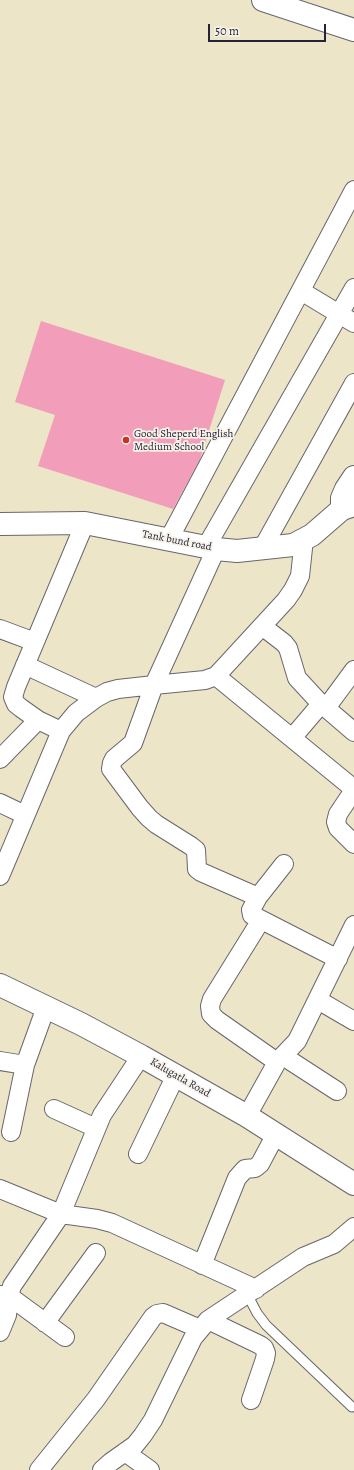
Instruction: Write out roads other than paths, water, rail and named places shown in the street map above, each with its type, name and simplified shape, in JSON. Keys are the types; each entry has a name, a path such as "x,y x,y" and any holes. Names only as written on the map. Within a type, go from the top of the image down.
{"street":[{"path":"263,0 354,30"},
{"path":"169,539 354,190"},
{"path":"258,897 197,869 196,850 149,818 111,769 114,758 133,743 154,685 211,548 347,318 354,288"},
{"path":"301,292 347,318"},
{"path":"262,549 354,383"},
{"path":"350,510 344,493 354,477"},
{"name":"Tank bund road","path":"0,524 85,523 211,548 238,551 292,545 312,535 350,510"},
{"path":"61,731 38,720 16,704 13,697 85,523"},
{"path":"0,876 61,731 76,713 96,698 118,689 205,680 216,676 286,600 293,590 300,576 304,539"},
{"path":"262,626 284,643 288,648 297,678 324,706 354,732"},
{"path":"0,629 35,642"},
{"path":"25,665 96,698"},
{"path":"292,738 324,706 354,670"},
{"path":"216,676 354,789 338,814 336,822 338,828 354,844"},
{"path":"0,759 38,720"},
{"path":"0,803 25,815"},
{"path":"284,864 258,897 250,910 252,915 338,959"},
{"path":"261,920 212,999 210,1006 211,1014 218,1020 280,1059 337,1091"},
{"path":"247,1116 280,1059 297,1041 354,926"},
{"name":"Kalugatla Road","path":"0,985 81,1024 141,1056 247,1116 354,1184"},
{"path":"318,1000 354,1021"},
{"path":"11,1132 25,1066 46,1007"},
{"path":"0,1332 7,1315 4,1296 61,1214 96,1128 109,1103 141,1056"},
{"path":"0,1061 25,1066"},
{"path":"138,1154 176,1076"},
{"path":"54,1109 96,1128"},
{"path":"202,1265 237,1178 244,1169 255,1168 260,1164 276,1134"},
{"path":"0,1189 61,1214 97,1219 112,1223 202,1265 252,1292"},
{"path":"102,1470 135,1445 153,1420 193,1338 204,1325 303,1257 334,1244 354,1227"},
{"path":"45,1323 96,1253"},
{"path":"4,1296 65,1337"},
{"path":"39,1470 96,1399 153,1317 157,1314 164,1313 204,1325 260,1345 264,1348 266,1353 265,1359 251,1400"},
{"path":"125,1452 150,1470"}],"lane":[{"path":"252,1292 257,1313 266,1325 352,1407"}],"place":[{"name":"Good Sheperd English Medium School","path":"126,440"}]}
